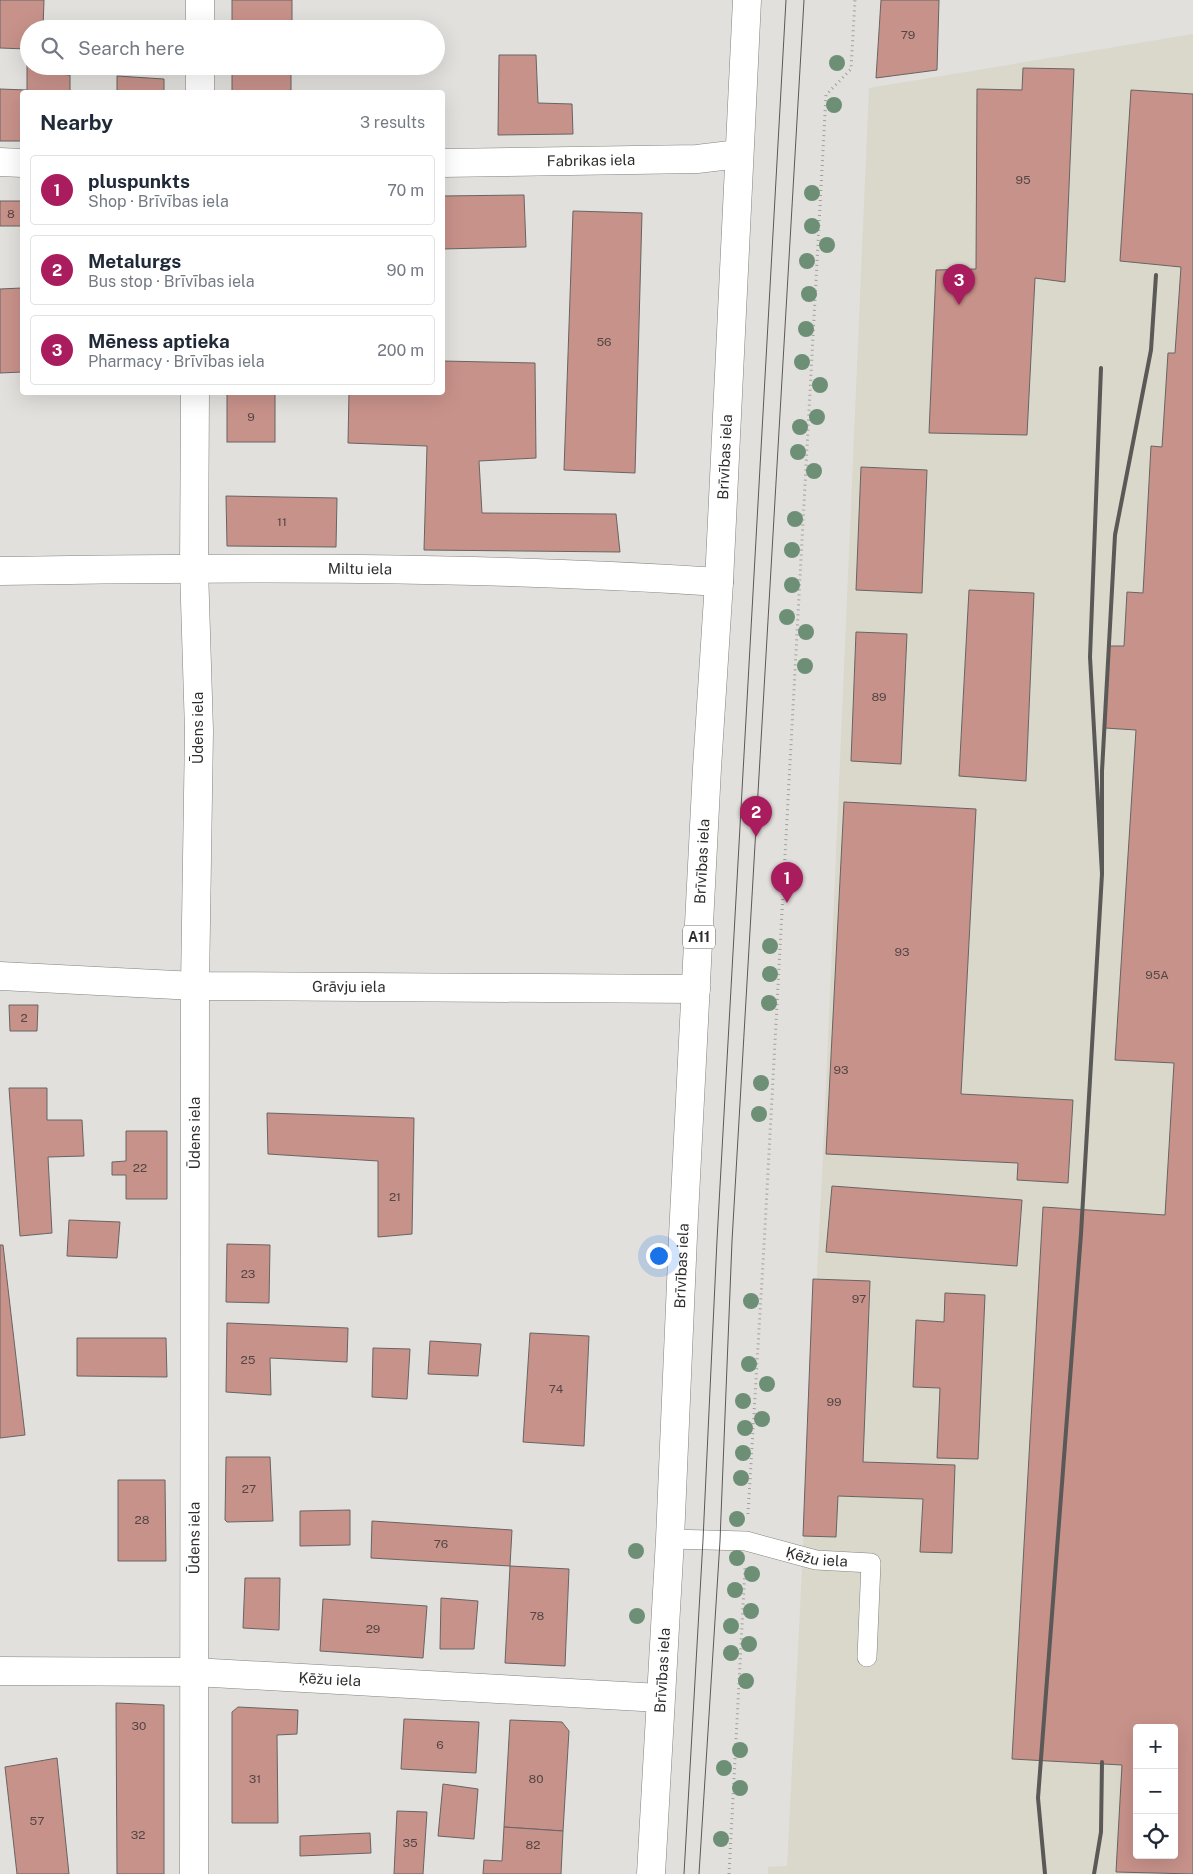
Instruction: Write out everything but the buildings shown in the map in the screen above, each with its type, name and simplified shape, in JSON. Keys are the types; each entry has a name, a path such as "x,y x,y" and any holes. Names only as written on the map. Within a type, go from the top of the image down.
{"main road":[{"path":"200,0 200,20"},
{"name":"Brīvības iela","path":"651,1874 670,1539 683,1236 707,768 719,582 747,0"},
{"path":"200,75 200,90"},
{"name":"Fabrikas iela","path":"445,163 697,159 739,154"},
{"path":"0,162 20,163"},
{"name":"Ūdens iela","path":"194,1874 195,986 199,731 194,568 195,395"},
{"name":"Miltu iela","path":"0,571 194,568 455,570 719,582"},
{"name":"Grāvju iela","path":"0,976 195,986 696,989"},
{"name":"Ķēžu iela","path":"0,1671 194,1672 660,1698"}],"lane":[{"name":"Ķēžu iela","path":"670,1539 746,1541 816,1560 870,1563 866,1657"}],"path":[{"path":"729,1874 826,95 851,69 855,0"}],"shaded area":[{"path":"1193,34 1193,1874 768,1874 768,1867 787,1866 823,1155 869,88"}],"tram line":[{"path":"684,1874 703,1540 717,1240 786,0"},
{"path":"699,1874 720,1541 732,1241 804,0"}],"railway":[{"path":"1101,368 1090,657 1102,874 1102,771 1115,535 1151,350 1156,275"},
{"path":"1045,1874 1038,1798 1081,1234 1102,874"},
{"path":"1094,1874 1101,1832 1102,1762"}],"place":[{"name":"Mēness aptieka","path":"959,305"},
{"name":"Metalurgs","path":"756,837"},
{"name":"pluspunkts","path":"787,903"}]}
